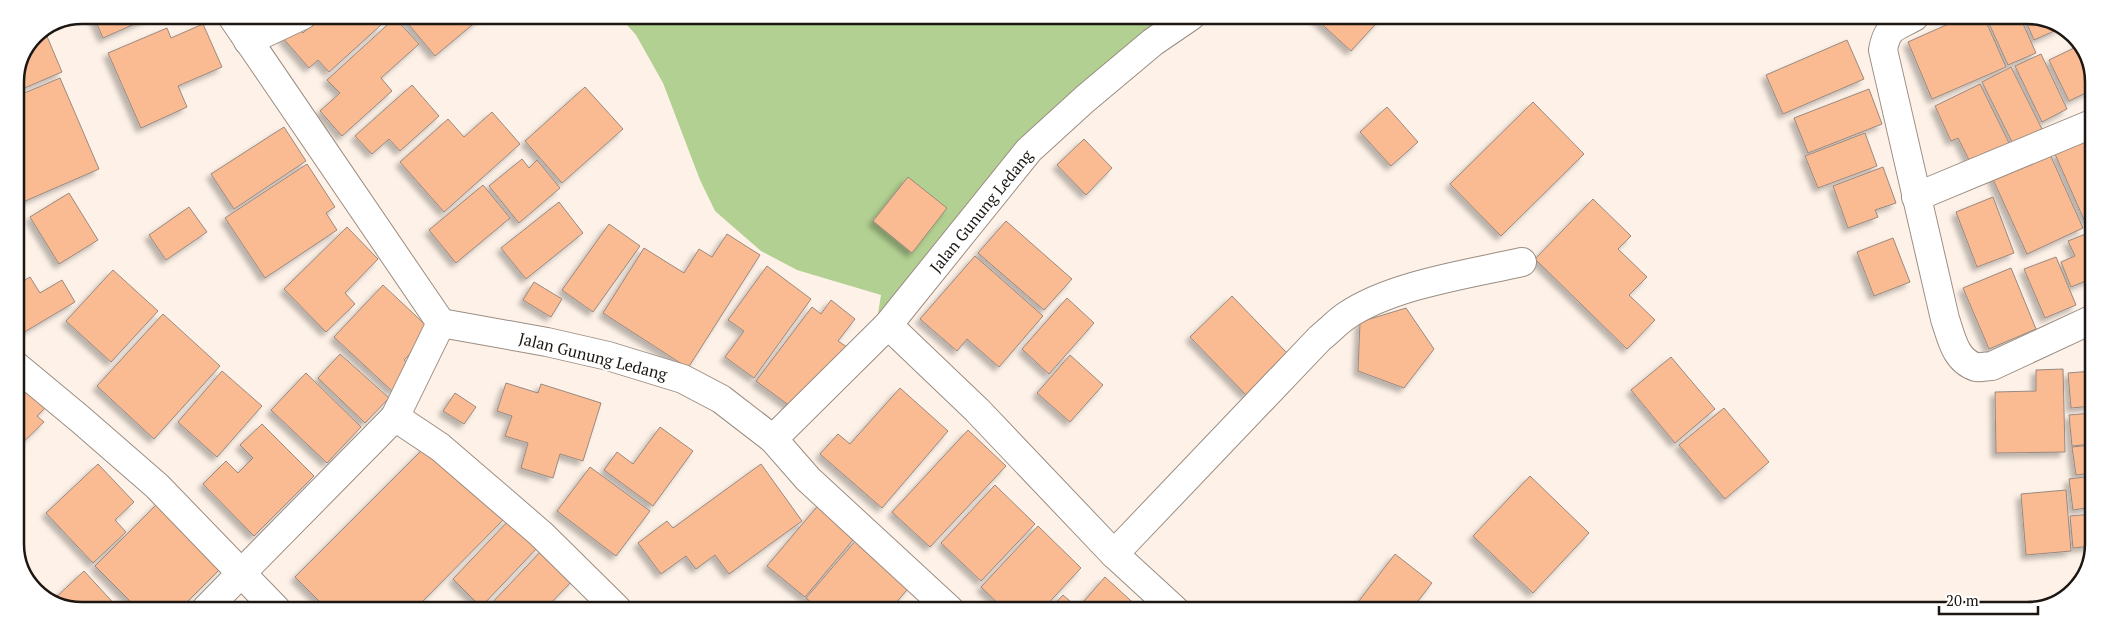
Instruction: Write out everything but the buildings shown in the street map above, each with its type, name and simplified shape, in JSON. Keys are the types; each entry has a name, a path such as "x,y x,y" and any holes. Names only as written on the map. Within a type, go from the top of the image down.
{"street":[{"path":"213,602 395,417 441,323 237,24"},
{"path":"248,40 283,24"},
{"name":"Jalan Gunung Ledang","path":"441,323 547,342 608,356 683,379 721,399 773,438 888,325 1029,150 1084,98 1153,42 1179,24"},
{"path":"1900,24 1892,28 1886,35 1882,50 1945,319 1955,350 1966,361 1977,368 1992,366 2085,323"},
{"path":"1916,197 2085,127"},
{"path":"1114,554 1320,338 1346,316 1372,302 1404,290 1522,262"},
{"path":"888,325 977,410 1114,554 1166,602"},
{"path":"24,373 157,486 269,602"},
{"path":"395,417 440,447 540,534 610,602"},
{"path":"773,438 808,479 941,602"}],"green space":[{"path":"626,24 1161,24 876,326 881,295 797,270 761,251 715,211 700,180 663,83 636,35"}]}
